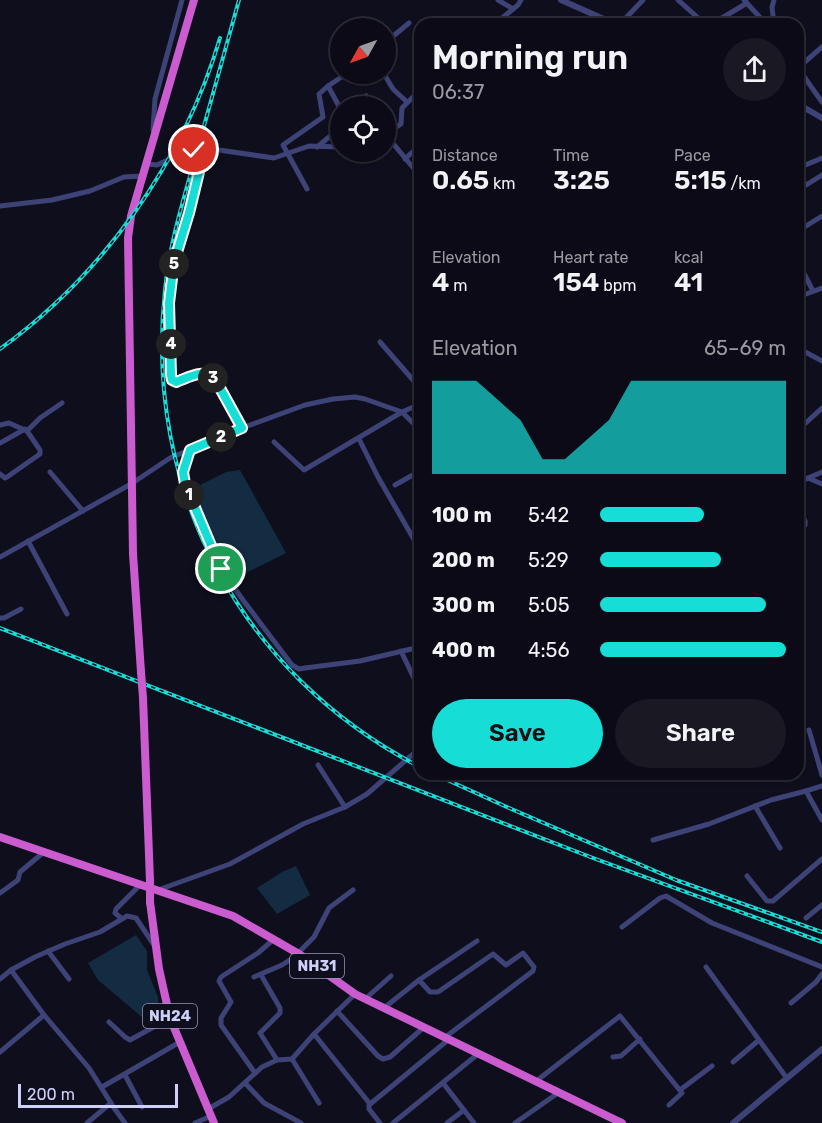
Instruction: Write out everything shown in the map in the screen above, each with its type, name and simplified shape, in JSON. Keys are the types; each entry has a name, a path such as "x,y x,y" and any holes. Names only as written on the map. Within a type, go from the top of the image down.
{"highway":[{"name":"NH24","path":"194,0 131,216 128,238 131,484 133,555 143,698 150,903 155,946 170,1018 211,1116"},
{"name":"NH31","path":"0,837 233,916 299,953 355,994 383,1009 622,1123"}],"street":[{"path":"152,149 155,99 182,0"},
{"path":"498,0 513,9"},
{"path":"502,18 521,0"},
{"path":"561,0 602,18"},
{"path":"626,18 642,0"},
{"path":"678,0 698,18"},
{"path":"773,18 774,0"},
{"path":"721,18 746,2 761,18"},
{"path":"396,34 409,23"},
{"path":"804,63 822,47"},
{"path":"804,76 822,102"},
{"path":"307,189 283,144 323,117 319,94 331,84"},
{"path":"390,84 407,102"},
{"path":"328,86 333,96"},
{"path":"396,128 401,124 402,108 414,96"},
{"path":"804,108 822,118"},
{"path":"317,147 330,136"},
{"path":"148,164 158,165 194,150 205,148 274,158 309,147 330,147"},
{"path":"396,148 414,169"},
{"path":"194,150 200,166 189,213 175,256 169,303 172,380 176,382 198,374 210,374 242,428"},
{"path":"405,159 414,151"},
{"path":"804,166 822,158"},
{"path":"804,186 822,175"},
{"path":"0,206 52,200 90,191 124,177 143,176"},
{"path":"804,227 822,216"},
{"path":"804,274 813,291"},
{"path":"804,295 822,288"},
{"path":"380,342 414,381"},
{"path":"804,351 822,361"},
{"path":"0,557 131,484 170,458 305,405 355,397 402,412 414,424"},
{"path":"0,443 26,430 62,403"},
{"path":"274,442 304,470 414,407"},
{"path":"804,424 822,408"},
{"path":"0,425 9,423 26,430 40,450 40,454 7,477 0,474"},
{"path":"359,439 414,540"},
{"path":"190,450 183,472 185,484 221,569 292,665 299,669 360,661 414,648"},
{"path":"804,479 820,473 822,467"},
{"path":"50,472 83,511"},
{"path":"394,485 414,474"},
{"path":"808,478 822,484"},
{"path":"28,541 67,614"},
{"path":"0,618 21,609"},
{"path":"401,651 414,678"},
{"path":"809,730 822,775"},
{"path":"157,890 230,864 303,824 345,807 367,795 414,753"},
{"path":"318,765 345,807"},
{"path":"653,840 709,824 771,800 822,786"},
{"path":"806,791 822,820"},
{"path":"755,806 780,848"},
{"path":"0,893 18,880 20,872 44,852"},
{"path":"747,876 767,901 773,902 822,859"},
{"path":"121,918 115,913 116,909 140,885"},
{"path":"254,977 299,953 318,931 329,908 353,890"},
{"path":"622,927 660,898 666,896 712,923 822,967"},
{"path":"806,918 822,905"},
{"path":"0,979 11,970 48,951 100,932 121,918 132,916 136,918 155,946"},
{"path":"255,1073 220,1023 231,1002 219,981 221,977 258,953 274,939"},
{"path":"383,1009 419,980 477,941"},
{"path":"48,951 69,979"},
{"path":"370,1104 446,1039 533,971 534,967 523,952 506,965 493,954 438,992 430,992 419,980"},
{"path":"706,967 786,1077"},
{"path":"11,970 44,1015 89,1068 125,1123"},
{"path":"791,1003 822,974"},
{"path":"261,975 280,1008 280,1013 260,1033 277,1060"},
{"path":"365,999 391,976"},
{"path":"195,1123 211,1116 262,1067 277,1060 292,1059 355,994"},
{"path":"337,1011 383,1059 390,1057 423,1028"},
{"path":"0,1052 44,1015"},
{"path":"535,1082 620,1016 682,1093 669,1105"},
{"path":"109,1022 130,1040 170,1018"},
{"path":"314,1034 370,1104 369,1109 380,1123"},
{"path":"613,1058 621,1056 640,1039"},
{"path":"733,1062 759,1040"},
{"path":"102,1087 180,1042"},
{"path":"733,1123 822,1049"},
{"path":"393,1123 478,1054"},
{"path":"292,1059 319,1103"},
{"path":"680,1090 712,1066"},
{"path":"125,1074 142,1107"},
{"path":"245,1083 264,1104 301,1123"},
{"path":"443,1083 474,1123"},
{"path":"515,1123 558,1093"},
{"path":"87,1123 111,1103"},
{"path":"447,1123 464,1110"}],"water":[{"path":"240,470 286,553 234,579 192,489 226,472"},
{"path":"296,866 310,895 277,914 257,888"},
{"path":"136,935 147,951 147,970 158,997 158,1008 143,1018 98,980 88,963"}],"railway":[{"path":"239,0 181,210 167,274 162,364 170,436 189,505 217,569 255,628 302,682 357,728 414,763"},
{"path":"0,349 38,319 73,286 106,250 136,211 185,128 220,38"},
{"path":"0,628 593,858 822,942"},
{"path":"447,780 676,880 822,932"}],"route":[{"path":"194,150 200,166 189,213 175,256 169,303 171,375 172,380 176,382 198,374 210,374 242,428 190,450 183,472 185,484 221,569"}]}
